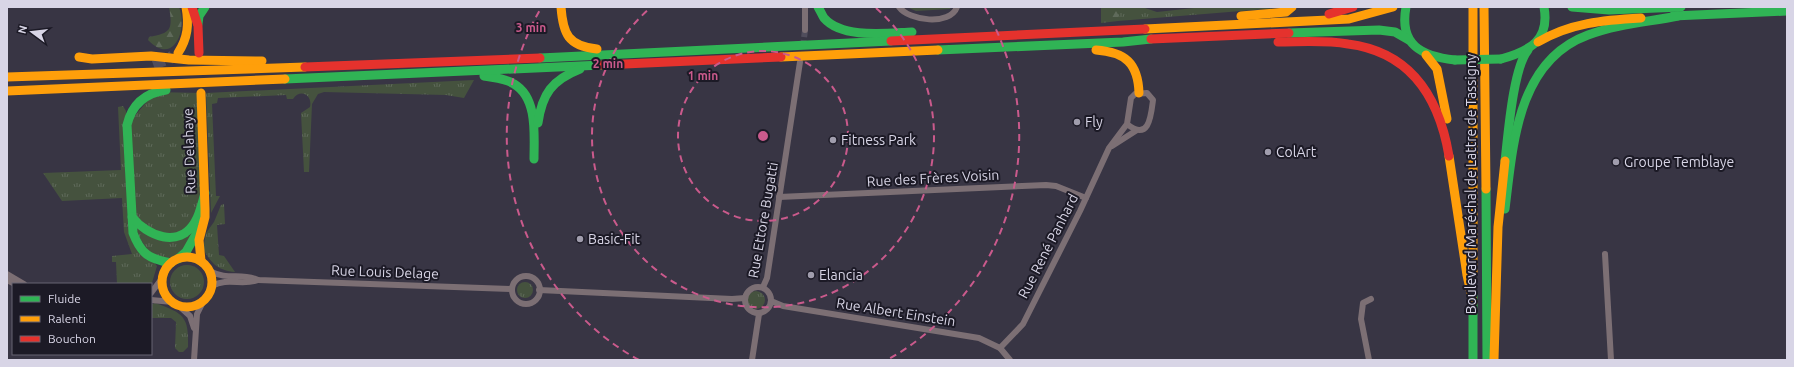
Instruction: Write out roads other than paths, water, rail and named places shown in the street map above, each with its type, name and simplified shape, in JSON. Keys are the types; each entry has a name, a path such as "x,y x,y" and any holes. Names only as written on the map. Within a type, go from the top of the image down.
{"main road":[{"path":"178,53 186,42 189,30 186,7"},
{"path":"192,7 198,26"},
{"path":"199,53 199,16 205,7"},
{"path":"561,7 562,24 565,32 571,41 583,48 676,47 718,50"},
{"path":"818,7 824,17 834,26 854,32 998,31 1030,34"},
{"path":"1216,25 1231,17 1286,12 1292,7"},
{"path":"1256,23 1260,18 1328,14 1353,7"},
{"path":"7,76 433,63 718,50 1135,28 1349,19 1393,7"},
{"path":"1406,7 1404,22 1409,40"},
{"name":"Boulevard Maréchal de Lattre de Tassigny","path":"1473,7 1473,360"},
{"name":"Boulevard Maréchal de Lattre de Tassigny","path":"1484,7 1487,360"},
{"path":"1538,42 1546,21 1544,7"},
{"path":"1572,7 1609,10 1680,11 1709,15 1787,11"},
{"path":"1494,360 1498,228 1501,188 1515,88 1523,56 1528,50 1545,37 1564,29 1594,21 1680,11"},
{"path":"1498,228 1503,218 1517,127 1521,111 1526,95 1542,69 1562,49 1585,36 1603,30 1680,11"},
{"path":"7,91 1048,46 1123,42 1142,39 1368,30 1391,31 1402,34 1417,49 1434,58 1455,60 1501,59 1514,56 1528,50"},
{"path":"1123,42 1142,44 1316,42 1348,44 1372,49 1398,61 1410,70 1433,99 1446,135 1464,250 1467,286 1473,302"},
{"path":"1048,46 1061,50 1106,50 1122,55 1130,62 1138,76 1139,92"},
{"path":"1426,54 1437,69 1441,84 1452,144 1456,197"},
{"path":"79,57 92,59 150,56 189,60 433,63"},
{"path":"7,76 98,67 153,64"},
{"path":"395,74 423,78 470,75 487,76 510,81 524,93 532,110 534,159 541,105 544,96 556,82 565,75 592,65"},
{"path":"174,261 163,277 165,292 176,304 192,306 204,300 209,294 212,286 212,280 210,271 201,261 188,257 174,261 154,260 144,255 135,240 132,217 127,124 131,110 141,99 155,92 164,90 208,88 218,82"},
{"name":"Rue Delahaye","path":"201,93 206,209 199,240 201,261"},
{"path":"132,217 142,230 152,235 163,237 179,235 194,225 205,193"},
{"name":"Rue Delahaye","path":"174,261 186,252 197,232 206,209"}],"street":[{"path":"805,7 805,30"},
{"path":"899,7 906,14 923,19 948,16 956,10 957,7"},
{"name":"Rue Ettore Bugatti","path":"763,287 767,278 800,62"},
{"path":"1109,148 1137,130 1141,130 1149,123 1153,100 1146,93 1139,92 1131,98 1127,124 1137,130"},
{"name":"Rue René Panhard","path":"1000,348 1023,324 1086,198 1109,148 1127,124"},
{"name":"Rue des Frères Voisin","path":"779,197 1046,185 1056,186 1086,198"},
{"path":"1605,254 1611,360"},
{"name":"Rue Louis Delage","path":"210,271 224,277 252,277 258,280"},
{"path":"7,274 22,283"},
{"path":"152,292 163,277"},
{"path":"525,277 535,281 539,290 534,301 527,304 516,300 512,289 515,282 525,277"},
{"name":"Rue Louis Delage","path":"212,286 224,281 252,282 258,280 512,289"},
{"path":"763,287 769,295 771,301 767,310 759,314 753,313 748,309 745,298 747,293 753,288 763,287"},
{"path":"539,290 732,299 745,298"},
{"path":"1369,360 1360,319 1364,303 1371,299"},
{"path":"152,300 176,304 190,316 194,326 195,342"},
{"path":"194,360 197,314 204,300"},
{"name":"Rue Albert Einstein","path":"771,301 783,306 979,338 1000,348 1010,360"},
{"path":"752,360 759,314"}],"tunnel":[{"path":"803,46 805,30"},
{"path":"153,64 172,57"}],"place":[{"name":"Fly","path":"1077,122"},
{"name":"Fitness Park","path":"833,140"},
{"name":"ColArt","path":"1268,152"},
{"name":"Groupe Temblaye","path":"1616,162"},
{"name":"Basic-Fit","path":"580,239"},
{"name":"Elancia","path":"811,275"}]}
